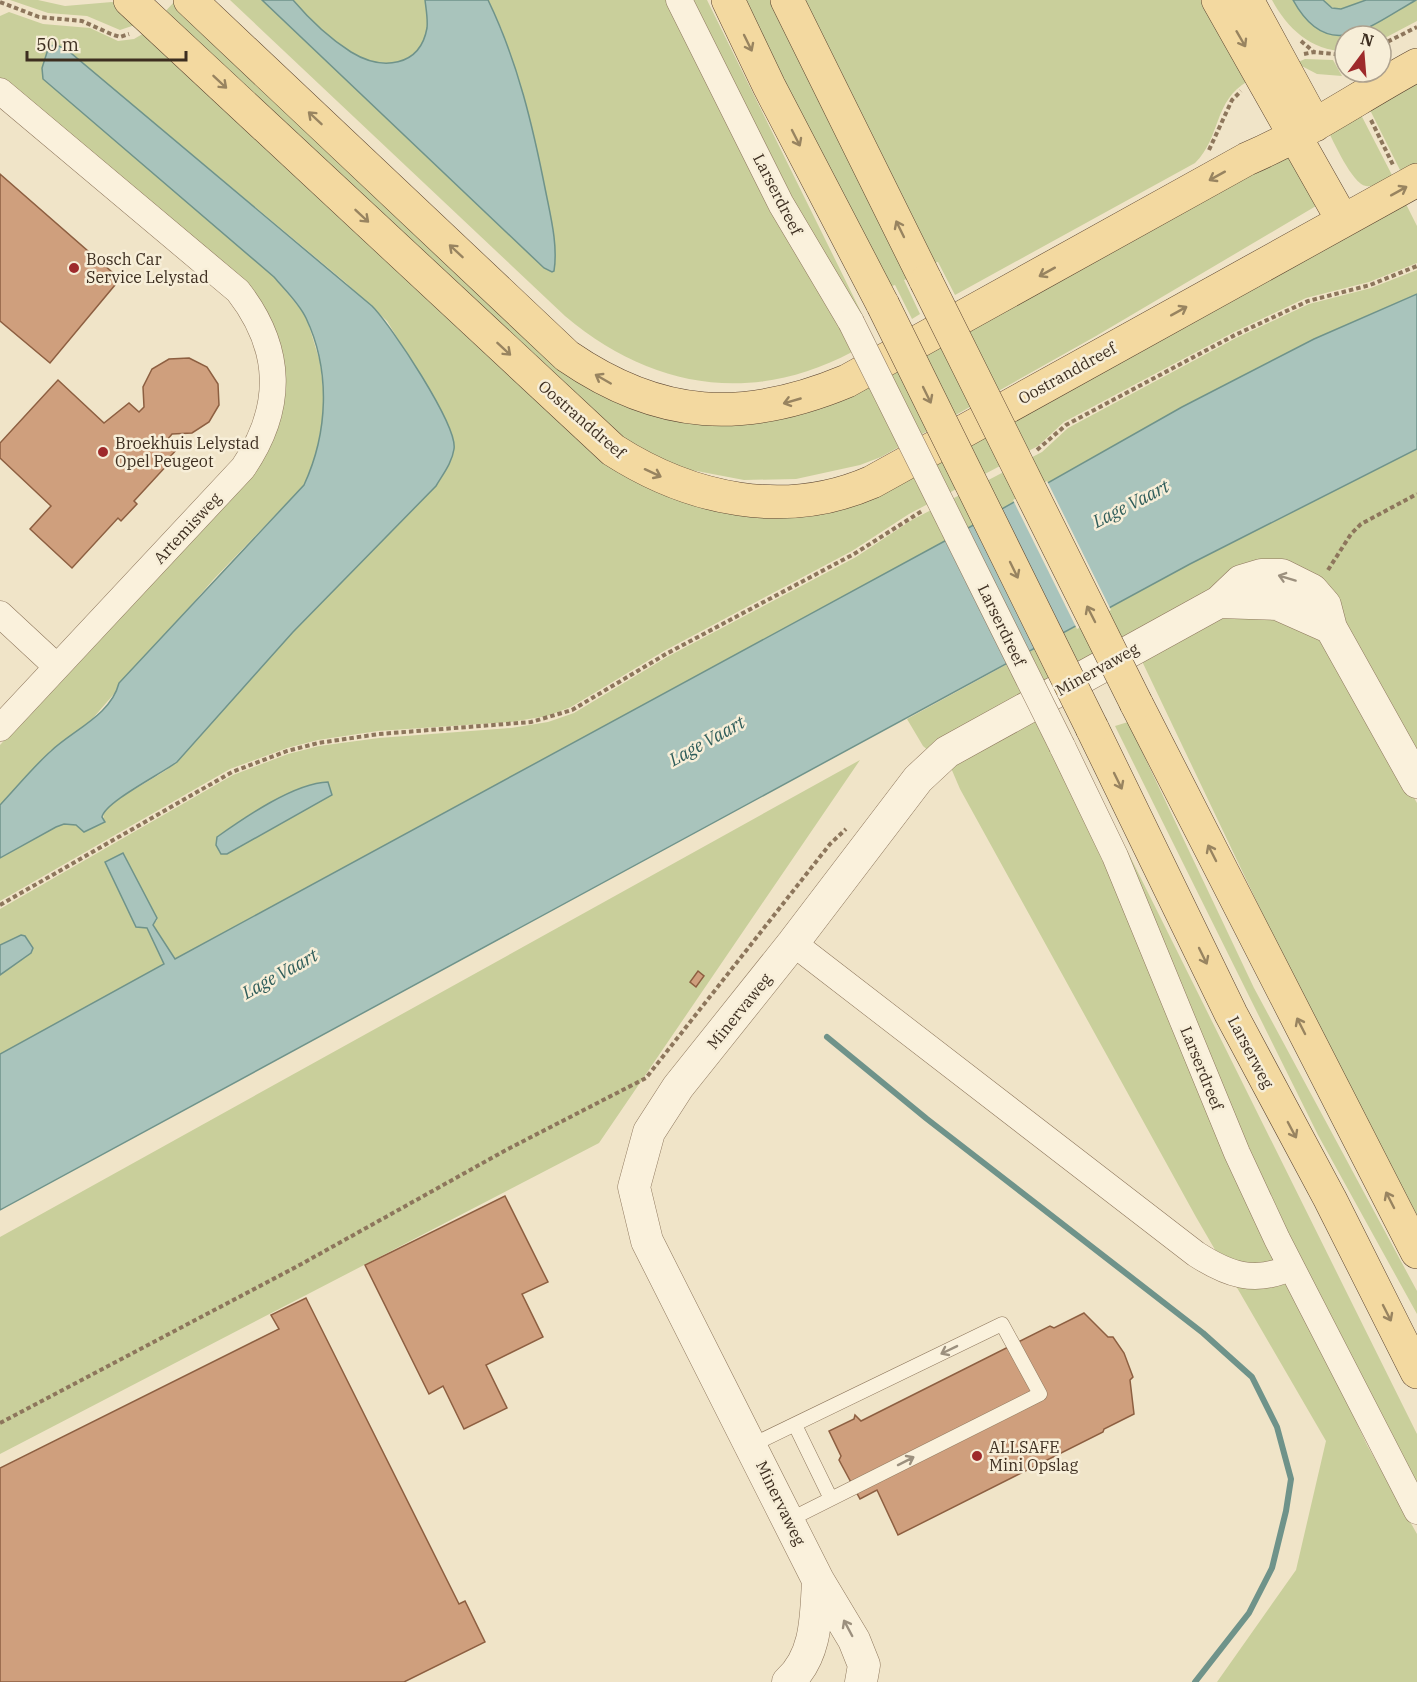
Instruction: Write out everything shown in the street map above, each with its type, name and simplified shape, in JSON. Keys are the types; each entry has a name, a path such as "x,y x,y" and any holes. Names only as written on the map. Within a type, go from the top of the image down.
{"main road":[{"path":"190,0 567,356 611,384 646,398 688,408 751,410 787,403 847,381 1247,159 1306,130 1346,84"},
{"name":"Larserweg","path":"728,0 769,86 883,305 1231,1014 1417,1372"},
{"path":"787,0 1136,704 1417,1251"},
{"path":"1218,0 1278,72 1306,84 1333,82"},
{"path":"1247,0 1306,130 1353,216"},
{"name":"Oostranddreef","path":"141,9 613,450 664,478 695,490 747,502 790,502 817,499 851,491 872,482 1411,184"},
{"path":"1393,70 1417,65"},
{"path":"1247,159 1261,134 1278,72"}],"street":[{"name":"Larserdreef","path":"680,0 781,204 851,322 1062,746 1115,856 1237,1153 1291,1267 1417,1511"},
{"name":"Artemisweg","path":"0,91 238,291 264,333 272,366 273,392 262,436 243,468 0,728"},
{"name":"Minervaweg","path":"861,1682 864,1665 854,1640 818,1580 752,1445 647,1241 634,1187 649,1132 672,1096 918,779 947,752 1219,602 1277,604 1331,628 1417,782"},
{"path":"0,614 56,666"},
{"path":"792,943 1196,1254 1241,1277 1271,1275 1291,1267"},
{"name":"Minervaweg","path":"788,1682 799,1672 815,1634 818,1580"}],"lane":[{"path":"752,1445 1002,1324 1040,1394 789,1520"},
{"path":"795,1425 831,1499"}],"path":[{"path":"0,2 39,17 91,23 120,37 136,32 141,9"},
{"path":"1393,39 1417,27"},
{"path":"1278,72 1307,53 1333,54"},
{"path":"1352,84 1411,184"},
{"path":"1030,454 1048,442 1066,425 1235,335 1308,301 1370,285 1417,266"},
{"path":"1323,577 1351,534 1361,524 1417,495"},
{"path":"0,905 232,772 287,751 318,743 379,734 511,725 547,719 572,710 657,659 854,554 926,508"},
{"path":"0,1423 285,1273 506,1150 646,1078 830,844 851,825"}],"green space":[{"path":"10,0 38,0 65,6 112,2 121,4 138,24 120,30 87,16 48,13"},
{"path":"176,0 559,357 730,420 1290,150 1316,206 1096,336 881,457 860,465 796,479 744,480 686,469 631,446 161,16"},
{"path":"230,0 262,0 544,268 502,30 488,0 670,0 826,291 852,352 814,369 777,379 740,383 703,381 667,373 632,360 598,341 565,316"},
{"path":"293,0 425,0 427,28 417,51 408,58 398,62 375,62 351,52 335,41"},
{"path":"689,0 707,0 863,316 858,318 809,238"},
{"path":"744,0 773,0 907,279 904,280 920,314 912,319 895,285 892,286 882,274"},
{"path":"800,0 1203,0 1248,81 1229,99 1209,142 1195,163 955,295 938,262 933,263"},
{"path":"1272,0 1293,0 1308,20 1321,30 1333,34 1333,50 1321,47 1301,36"},
{"path":"1323,0 1366,0 1344,9 1338,9"},
{"path":"1417,0 1417,21 1393,34 1393,24 1375,24"},
{"path":"9,12 43,24 90,28 118,41 134,39 146,32 596,444 807,506 1404,200 1417,226 1417,263 1369,282 1306,298 1234,332 1064,422 1038,446 909,514 852,551 664,651 571,707 547,716 511,722 378,731 318,740 287,748 230,769 0,901 0,858 64,824 76,825 84,832 104,822 103,811 177,762 293,632 436,486 449,465 423,380 387,321 345,282 66,49 56,45 274,277 306,316 320,362 324,396 323,428 314,463 304,485 213,580 87,725 50,751 0,805 0,745 251,474 279,347 18,91 0,78 0,16"},
{"path":"1305,59 1333,60 1333,75 1317,74 1296,63"},
{"path":"1417,78 1417,163 1401,172 1367,104"},
{"path":"1358,109 1393,177 1372,186 1366,186 1355,178 1343,161 1326,127"},
{"path":"1417,270 1417,294 1314,339 1182,407 954,536 175,959 153,925 157,920 123,853 105,862 154,939 164,964 0,1054 0,975 31,953 21,935 0,945 0,909 233,775 288,754 319,746 379,738 511,728 548,722 574,713 667,657 856,557 912,520 1042,452 1068,428 1236,338 1309,304 1371,288","holes":["320,783 328,783 217,837 241,820 279,800"]},
{"path":"1417,449 1417,757 1298,570 930,752 923,746 907,719 1190,564"},
{"path":"1251,610 1317,635 1336,659 1417,803 1417,1215 1319,1032 1140,657 1215,616"},
{"path":"1037,714 1303,1309 1367,1445 1417,1534 1417,1682 1217,1682 1296,1570 1326,1441 1196,1217 960,789 951,768"},
{"path":"1128,722 1254,988 1417,1291 1417,1314 1318,1135 1115,726"},
{"path":"860,760 599,1143 0,1454 0,1237"},
{"path":"1105,806 1417,1434 1417,1492 1264,1192 1100,807"}],"water":[{"path":"262,0 293,0 306,15 343,47 363,58 387,63 408,58 417,51 427,28 425,0 488,0 508,47 530,119 553,232 554,271 544,268"},
{"path":"1293,0 1323,0 1332,8 1341,9 1366,0 1416,0 1375,24 1333,24 1333,34 1320,31 1306,19"},
{"path":"56,45 66,49 372,306 422,376 446,420 454,449 449,464 436,486 293,632 177,762 113,804 102,817 105,822 84,832 76,825 64,824 0,858 0,805 51,751 100,713 115,694 119,683 304,485 312,465 322,423 323,380 320,359 306,318 296,302 274,277 43,79 42,68 49,46"},
{"name":"Lage Vaart","path":"1417,294 1417,449 1190,564 0,1210 0,1054 164,964 147,928 136,927 105,862 123,853 157,918 153,925 175,959 954,536 1182,407 1314,339"},
{"path":"328,782 332,795 227,854 221,854 216,845 217,837 285,795 300,788"},
{"path":"21,935 25,936 33,948 31,953 0,975 0,945"}],"pier":[{"path":"1047,481 1111,610 1077,629 1013,500"}],"building":[{"path":"0,174 120,279 50,363 0,321"},
{"path":"189,358 207,367 218,384 219,405 209,422 192,433 172,434 168,439 178,448 167,460 170,462 134,501 137,504 121,521 118,518 72,568 30,529 51,506 0,458 0,443 58,380 104,423 129,403 139,412 144,407 143,387 152,369 169,359"},
{"path":"698,971 704,976 696,987 690,982"},
{"path":"505,1196 548,1282 522,1294 543,1337 486,1365 507,1408 464,1429 443,1386 429,1394 365,1265"},
{"path":"306,1298 459,1604 465,1601 485,1642 404,1682 0,1682 0,1468 279,1329 271,1315"},
{"path":"1084,1313 1108,1337 1113,1337 1124,1353 1133,1377 1130,1380 1134,1414 1104,1429 1103,1432 898,1535 877,1490 860,1499 839,1460 841,1456 829,1431 854,1419 855,1415 861,1421 1050,1326 1054,1328"}],"waterway":[{"path":"827,1037 927,1119 1203,1333 1252,1377 1277,1427 1291,1479 1286,1511 1272,1568 1249,1613 1195,1682"}],"place":[{"name":"Bosch Car Service Lelystad","path":"74,268"},
{"name":"Broekhuis Lelystad Opel Peugeot","path":"103,452"},
{"name":"ALLSAFE Mini Opslag","path":"977,1456"}]}
